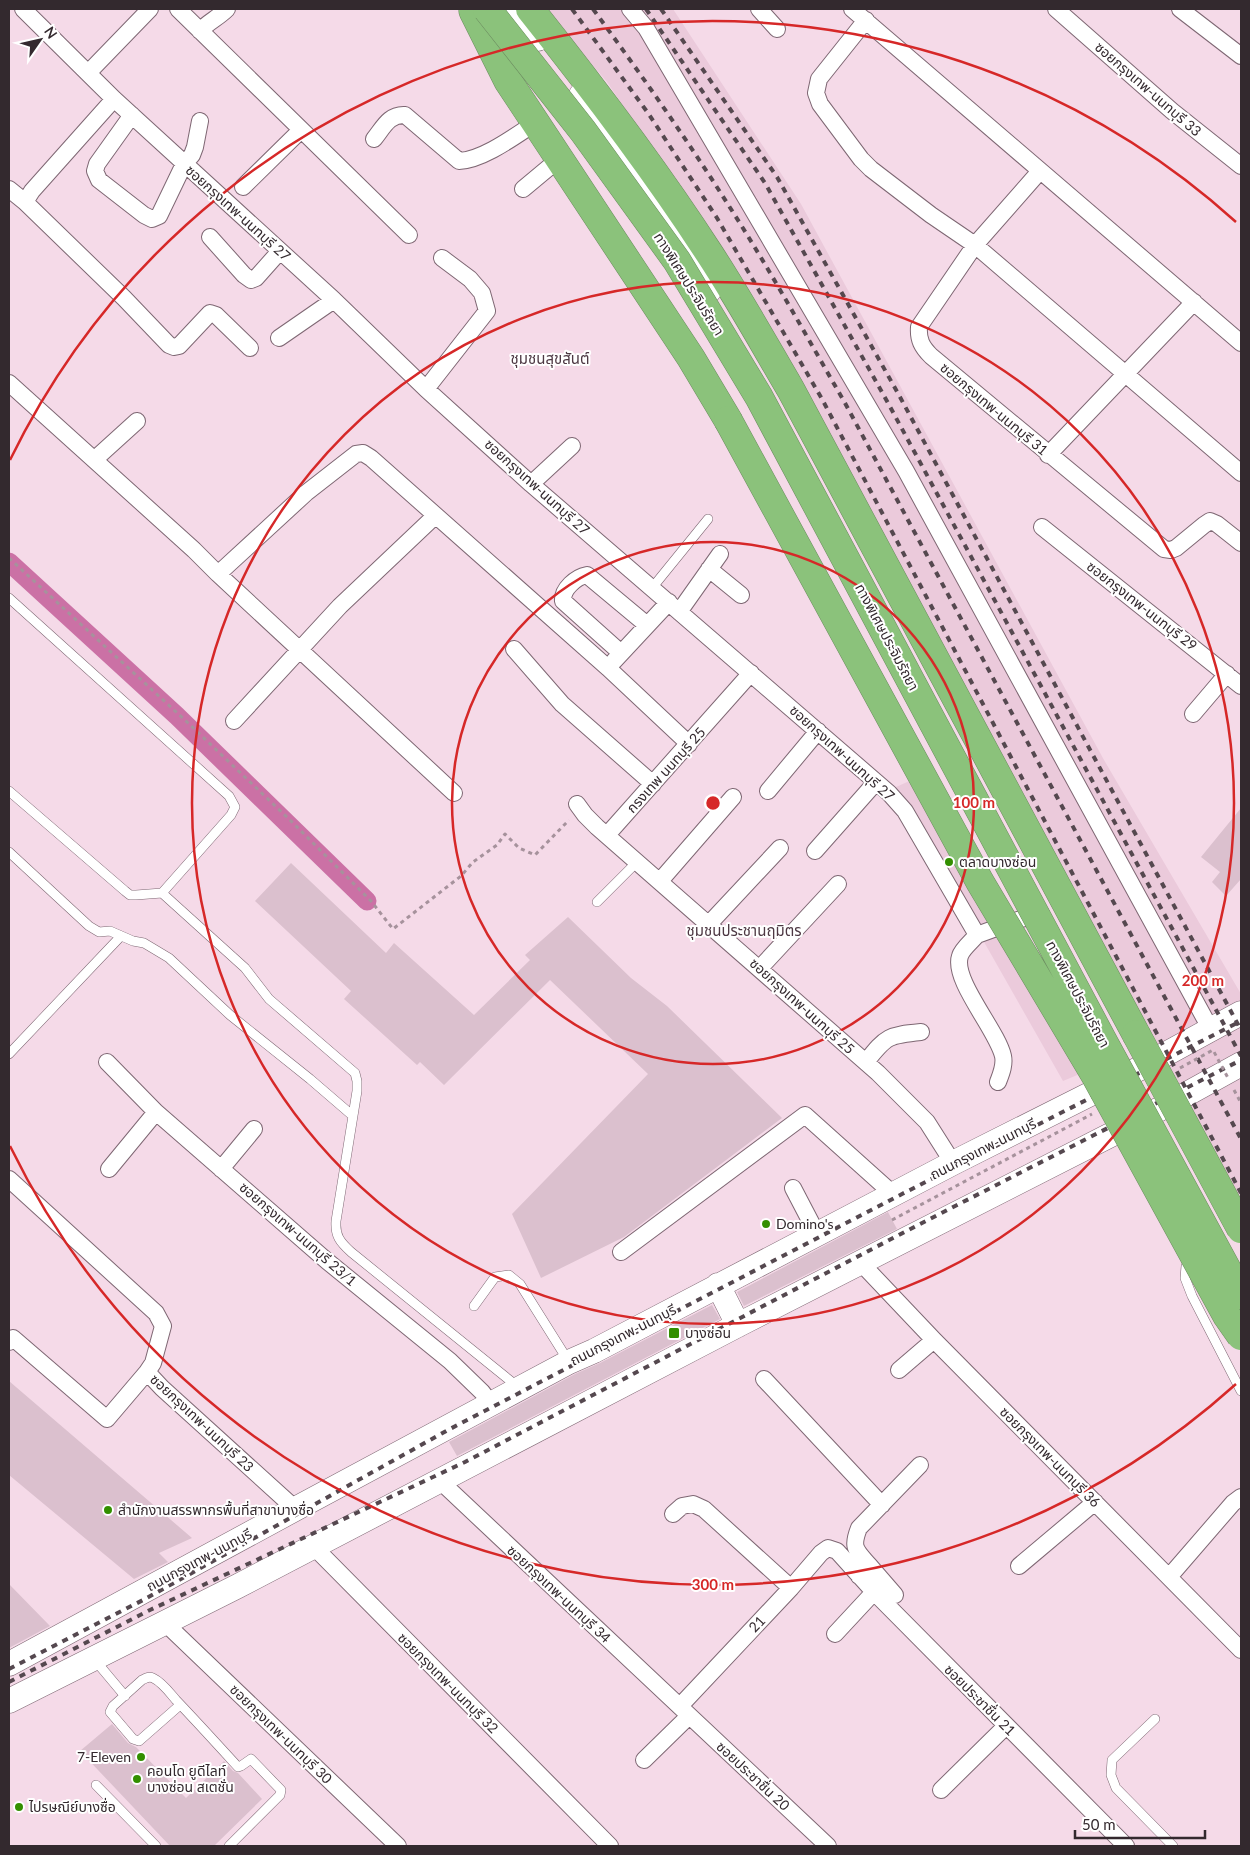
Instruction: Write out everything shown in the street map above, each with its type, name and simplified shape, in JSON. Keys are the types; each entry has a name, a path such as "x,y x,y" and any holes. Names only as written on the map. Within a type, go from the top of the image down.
{"highway":[{"path":"477,9 508,81 691,358 728,420 980,882 1095,1075 1227,1316 1241,1336"},
{"name":"ทางพิเศษประจิมรัถยา","path":"477,9 583,131 677,261 754,389 1092,1022 1241,1295"},
{"path":"530,9 607,106 685,218 735,294 791,390 1241,1229"}],"main road":[{"path":"477,9 691,256"},
{"path":"514,9 596,116 691,256 814,491 1041,914 1138,1120"},
{"name":"ถนนกรุงเทพ-นนทบุรี","path":"10,1661 569,1362 594,1351 893,1194 1120,1079 1241,1013"},
{"path":"9,1701 314,1547 738,1325 1235,1071"},
{"path":"718,1285 738,1325"},
{"path":"143,1591 164,1622"}],"street":[{"name":"ซอยกรุงเทพ-นนทบุรี 27","path":"23,9 132,115 334,300 426,389 531,484 889,793 905,811 977,935"},
{"path":"88,73 150,9"},
{"path":"178,9 409,235"},
{"path":"200,31 208,22 215,20 227,9"},
{"path":"630,9 646,28 906,471 1211,1030"},
{"path":"759,9 777,29"},
{"path":"852,9 1241,343"},
{"name":"ซอยกรุงเทพ-นนทบุรี 33","path":"1056,9 1172,111 1241,166"},
{"path":"1180,9 1241,56"},
{"path":"866,20 819,79 816,93 820,104 860,160 931,216 976,245 1241,473"},
{"path":"26,202 32,191 114,98"},
{"path":"374,139 390,118 397,114 405,115 459,160 470,160 509,140 535,123"},
{"path":"132,115 97,164 95,171 100,180 144,215 152,218 159,216 184,164 192,155 200,121"},
{"path":"243,187 301,130"},
{"path":"523,189 559,159"},
{"name":"ซอยกรุงเทพ-นนทบุรี 31","path":"1040,170 976,245 919,327 918,335 922,346 931,356 1048,455 1164,549 1171,550 1176,548 1210,521 1217,524 1241,543"},
{"path":"9,189 26,202 169,345 179,346 210,313 216,315 250,348"},
{"path":"210,237 244,275 251,280 256,278 280,251"},
{"path":"426,389 487,311 482,293 470,279 442,258"},
{"path":"279,338 334,300"},
{"path":"1048,455 1194,302"},
{"path":"9,383 194,550 454,793"},
{"path":"94,460 137,421"},
{"path":"531,484 572,446"},
{"path":"218,574 306,493 359,452 371,458 608,668 689,744"},
{"path":"234,721 340,606 435,516"},
{"name":"ซอยกรุงเทพ-นนทบุรี 29","path":"1042,527 1241,686"},
{"path":"608,668 647,625 674,607 709,569 720,554"},
{"path":"709,569 741,595"},
{"path":"621,653 563,602 563,597 570,585 580,576 587,575 647,625"},
{"path":"514,649 562,704 653,784"},
{"name":"กรงเทพ นนทบุรี 25","path":"607,835 751,673"},
{"path":"1194,714 1227,674"},
{"path":"768,791 818,731"},
{"path":"815,851 876,782"},
{"path":"660,881 733,797"},
{"path":"574,810 584,815 638,862"},
{"path":"709,924 780,848"},
{"name":"ซอยกรุงเทพ-นนทบุรี 25","path":"638,862 866,1062 910,1104 927,1122 953,1163"},
{"path":"760,968 838,884"},
{"path":"998,1082 1003,1070 1004,1057 958,967 960,954 977,935 1041,914"},
{"path":"866,1062 879,1044 888,1038 898,1034 921,1032"},
{"name":"ซอยกรุงเทพ-นนทบุรี 23/1","path":"107,1062 156,1112 327,1261 450,1362 482,1392 491,1404"},
{"path":"109,1169 156,1112"},
{"path":"621,1252 805,1115 893,1194"},
{"path":"222,1169 254,1129"},
{"name":"ซอยกรุงเทพ-นนทบุรี 23","path":"9,1179 156,1313 163,1326 153,1363 148,1372 162,1388 290,1504 297,1508"},
{"path":"793,1188 817,1234"},
{"name":"ซอยกรุงเทพ-นนทบุรี 36","path":"860,1262 934,1340 1169,1577 1239,1641"},
{"path":"9,1342 13,1338 107,1419 148,1372"},
{"path":"900,1370 934,1340"},
{"path":"764,1379 882,1505"},
{"path":"895,1595 864,1570 854,1546 854,1540 859,1528 920,1465"},
{"name":"ซอยกรุงเทพ-นนทบุรี 34","path":"439,1480 684,1711"},
{"path":"1169,1577 1233,1503 1241,1497"},
{"path":"1019,1566 1095,1502"},
{"path":"673,1514 682,1506 693,1504 704,1509 791,1588"},
{"name":"ซอยกรุงเทพ-นนทบุรี 32","path":"314,1547 610,1846"},
{"name":"21","path":"644,1760 821,1553 828,1548 837,1551"},
{"name":"ซอยประชาชื่น 21","path":"837,1551 864,1570 874,1592 1126,1846"},
{"path":"835,1634 874,1592"},
{"name":"ซอยกรุงเทพ-นนทบุรี 30","path":"164,1622 398,1846"},
{"name":"ซอยประชาชื่น 20","path":"684,1711 828,1846"},
{"path":"941,1790 1006,1726"}],"lane":[{"path":"652,588 708,519"},
{"path":"9,598 232,800 235,807 231,816 162,893 136,896 127,893 9,791"},
{"path":"9,852 89,926 100,932 110,931 144,944 170,958 230,1015 353,1116"},
{"path":"597,902 638,862"},
{"path":"162,893 245,968 269,999 355,1073 358,1081 335,1232 338,1238 351,1252 520,1389"},
{"path":"9,1054 121,936"},
{"path":"1200,1250 1186,1266 1185,1278 1192,1296 1241,1391"},
{"path":"474,1306 494,1277 509,1275 520,1284 569,1362"},
{"path":"94,1659 125,1696"},
{"path":"180,1705 142,1739 137,1741 110,1712 113,1706 142,1680 150,1677 158,1681 238,1767 252,1759 281,1791 280,1795 229,1846"},
{"path":"1155,1719 1112,1760 1111,1775 1116,1788 1173,1846"},
{"path":"96,1784 156,1846"}],"path":[{"path":"9,558 166,702 290,820 371,901 393,929 461,876 473,862 497,845 505,834 519,848 535,855 574,810"},
{"path":"1178,1068 1213,1050 1235,1071"},
{"path":"892,1220 1100,1110"}],"shaded area":[{"path":"545,9 673,9 801,204 1104,760 1241,994 1241,1214 705,226 607,82"},
{"name":"ตลาดบางซ่อน","path":"914,779 1082,1073 1063,1081 896,787"}],"building":[{"path":"1241,808 1241,879 1226,896 1212,882 1220,872 1201,857"},
{"path":"291,863 386,953 394,943 474,1015 530,960 525,955 568,917 631,978 667,1006 782,1118 624,1237 541,1278 512,1214 648,1074 550,980 444,1085 420,1062 417,1065 344,999 351,991 255,901"},
{"path":"888,1212 897,1229 744,1306 737,1292"},
{"path":"712,1305 720,1319 457,1456 449,1442 575,1374"},
{"path":"9,1381 192,1538 159,1553 168,1562 134,1579 9,1475"},
{"path":"9,1584 50,1626 9,1648"},
{"name":"คอนโด ยูดีไลท์ บางซ่อน สเตชั่น","path":"112,1724 128,1743 136,1747 186,1798 224,1761 262,1799 214,1846 170,1846 80,1751"}],"waterway":[{"path":"9,562 177,716 367,901"}],"railway":[{"path":"572,9 648,113 717,218 822,399 1241,1193"},
{"path":"593,9 713,181 759,254 845,403 1241,1139"},
{"path":"646,9 765,183 888,403 1241,1056"},
{"path":"661,9 777,177 900,397 1241,1030"},
{"path":"9,1669 145,1599 448,1430 902,1194 1241,1021"},
{"path":"9,1682 150,1610 465,1462 918,1225 1241,1060"}],"place":[{"name":"ตลาดบางซ่อน","path":"949,862"},
{"name":"Domino's","path":"766,1224"},
{"name":"บางซ่อน","path":"674,1333"},
{"name":"สำนักงานสรรพากรพื้นที่สาขาบางซื่อ","path":"108,1510"},
{"name":"7-Eleven","path":"141,1757"},
{"name":"คอนโด ยูดีไลท์ บางซ่อน สเตชั่น","path":"137,1779"},
{"name":"ไปรษณีย์บางซื่อ","path":"19,1807"}],"district":[{"name":"ชุมชนสุขสันต์","path":"550,359"},
{"name":"ชุมชนประชานฤมิตร","path":"744,931"}]}
